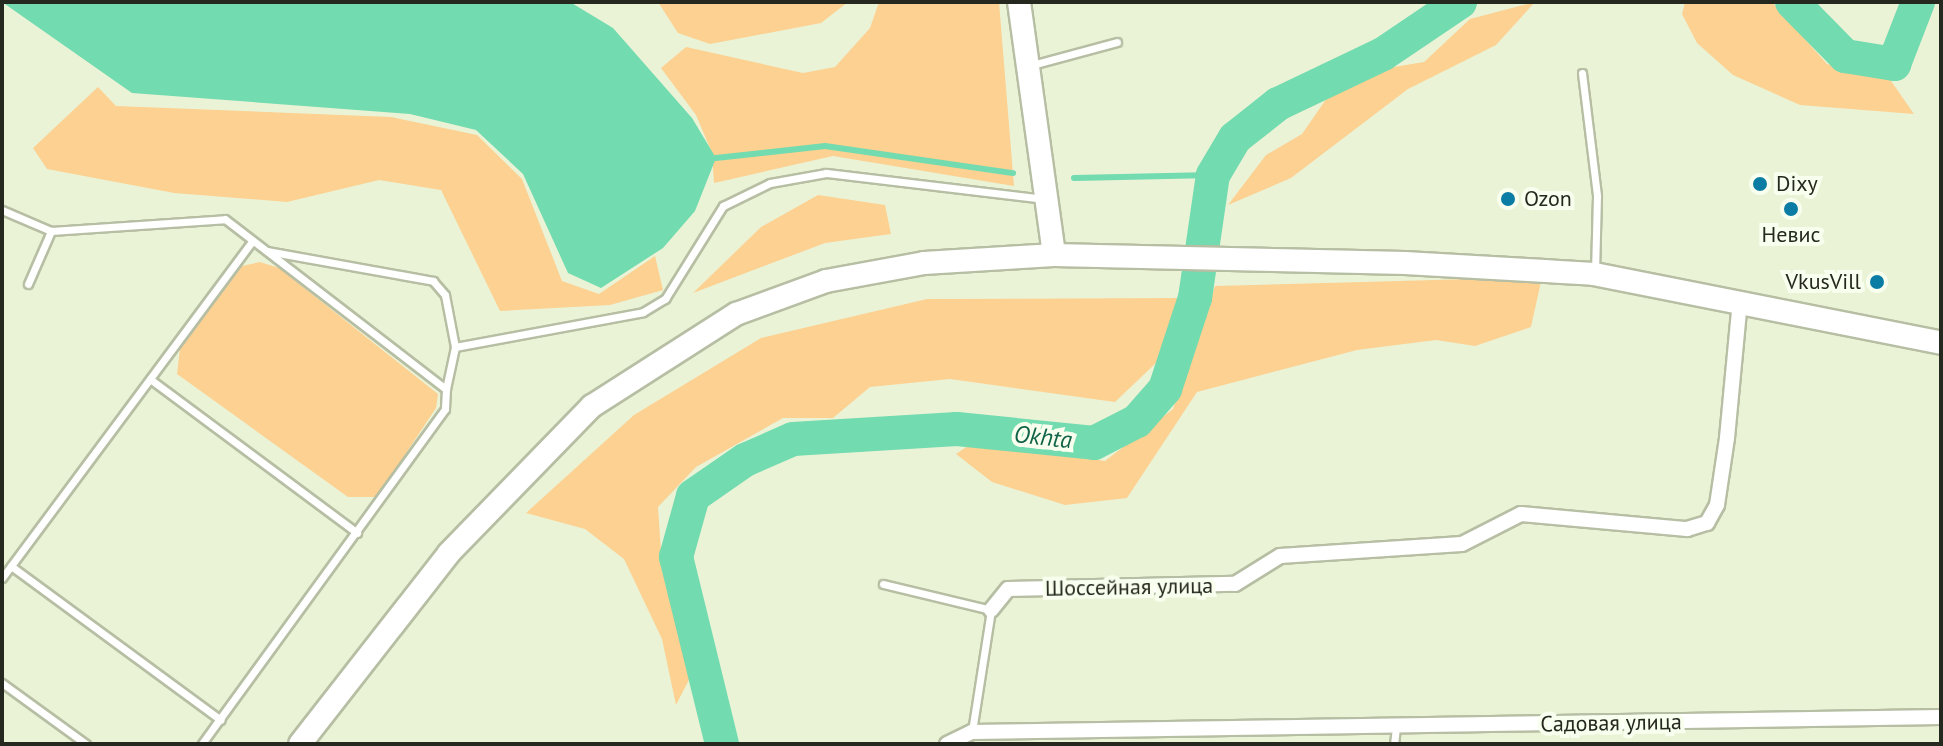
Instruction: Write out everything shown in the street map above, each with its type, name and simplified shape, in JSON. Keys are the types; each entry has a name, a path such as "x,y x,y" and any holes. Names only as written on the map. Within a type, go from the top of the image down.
{"main road":[{"path":"1019,2 1043,199 1054,255"},
{"path":"300,744 497,498 592,406 666,353 736,314 826,281 924,263 1054,255 1269,259 1594,274 1941,343"}],"street":[{"name":"Шоссейная улица","path":"991,610 1008,589 1235,584 1280,556 1462,544 1521,514 1687,529 1707,523 1717,505 1727,438 1740,301"},
{"name":"Садовая улица","path":"947,744 972,732 1941,717"}],"lane":[{"path":"1025,67 1117,42"},
{"path":"1582,73 1597,196 1594,274"},
{"path":"455,347 643,312 665,299 723,206 770,183 826,173 1043,199"},
{"path":"2,210 51,231 225,219 446,389"},
{"path":"28,284 51,231"},
{"path":"2,578 252,241"},
{"path":"202,744 445,409 455,347 445,295 433,281 265,250"},
{"path":"150,379 357,533"},
{"path":"11,566 221,720"},
{"path":"883,584 991,610 972,732"},
{"path":"2,683 80,742"},
{"path":"1394,744 1396,727"}],"shaded area":[{"path":"2,2 570,2 613,28 692,118 716,158 695,211 663,248 601,288 568,273 523,174 476,130 410,114 132,93"},
{"path":"658,2 848,2 821,23 710,44 678,33"},
{"path":"879,2 999,2 1014,186 833,156 714,183 712,153 696,115 661,68 686,47 803,73 835,67 870,28"},
{"path":"1535,2 1496,45 1408,89 1291,178 1228,205 1266,155 1302,134 1329,95 1376,70 1424,62 1470,19"},
{"path":"1685,2 1772,2 1827,64 1889,78 1914,114 1800,105 1733,75 1697,43 1682,14"},
{"path":"98,87 116,106 391,117 477,135 522,179 562,281 599,294 655,256 663,290 610,305 500,311 441,190 379,180 287,202 174,193 47,169 33,148"},
{"path":"818,195 885,205 891,234 825,243 693,293 761,227"},
{"path":"260,262 279,268 438,394 436,408 377,497 348,497 177,374 180,348 242,266"},
{"path":"1542,277 1531,327 1475,346 1436,340 1357,350 1197,392 1127,498 1065,505 992,482 956,454 975,441 1105,461 1173,409 1215,286"},
{"path":"1180,298 1157,362 1115,402 950,379 870,387 833,418 783,418 696,467 658,507 662,565 680,595 694,670 676,705 662,639 624,559 585,529 526,513 634,415 761,338 927,299"}],"waterway":[{"name":"Okhta","path":"722,744 676,557 693,496 745,460 793,439 957,429 1094,443 1137,421 1165,389 1195,298 1213,175 1235,138 1278,104 1383,54 1460,2"},
{"name":"Okhta","path":"1792,2 1845,56 1894,64 1918,2"},
{"path":"716,158 825,146 1013,173"},
{"path":"1074,178 1213,175"}],"place":[{"name":"Dixy","path":"1760,184"},
{"name":"Ozon","path":"1508,199"},
{"name":"Невис","path":"1791,209"},
{"name":"VkusVill","path":"1877,282"}]}
